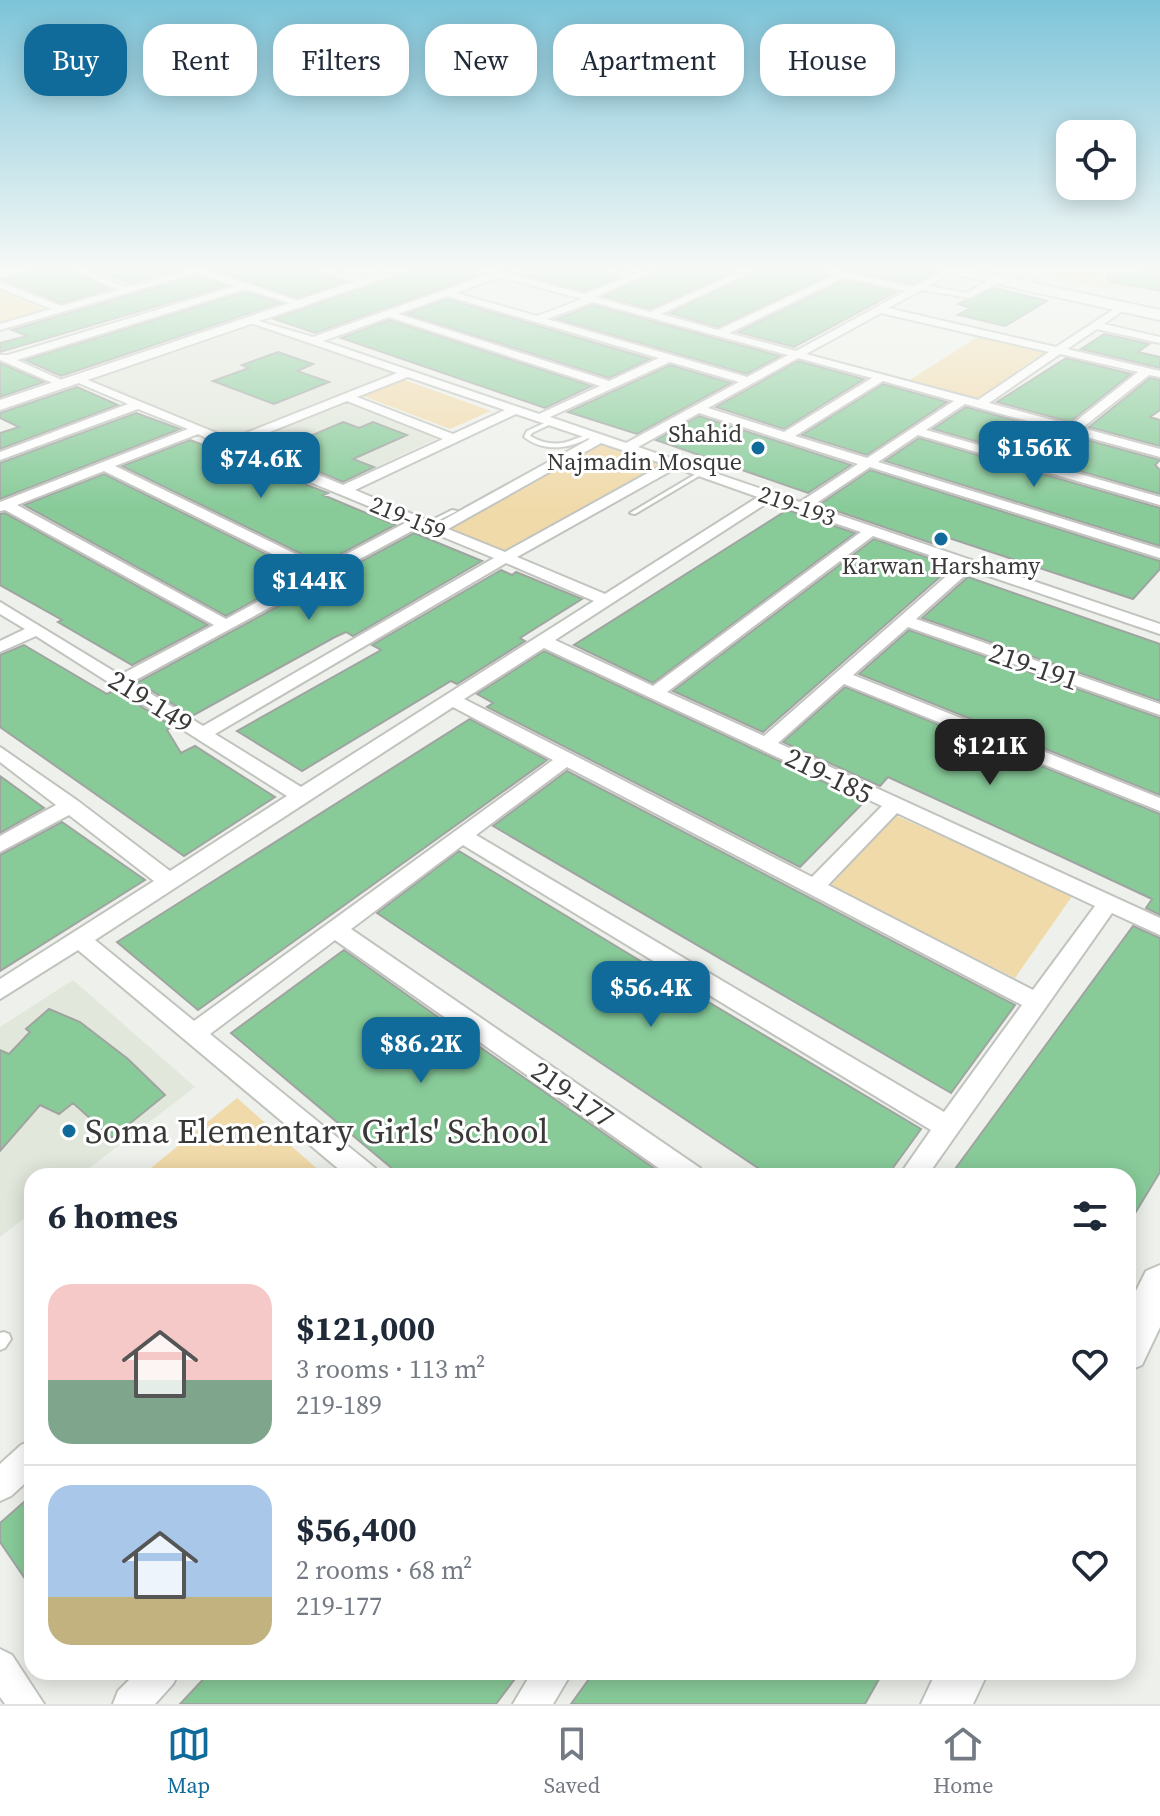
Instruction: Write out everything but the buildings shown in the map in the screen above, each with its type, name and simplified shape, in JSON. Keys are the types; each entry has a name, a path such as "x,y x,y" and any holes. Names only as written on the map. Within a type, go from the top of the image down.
{"street":[{"path":"4,358 36,349"},
{"path":"0,405 168,349"},
{"name":"219-193","path":"335,349 1160,629"},
{"path":"496,349 609,385"},
{"path":"637,349 748,381"},
{"path":"777,349 1160,453"},
{"path":"627,448 807,349"},
{"path":"1053,349 1154,372"},
{"path":"980,404 1060,350"},
{"path":"4,358 62,384"},
{"path":"545,420 609,385 669,358"},
{"path":"1074,429 1154,372"},
{"path":"229,444 407,373"},
{"path":"785,437 882,377"},
{"name":"219-159","path":"78,379 606,600"},
{"path":"347,397 452,438"},
{"path":"802,507 964,399"},
{"path":"0,456 137,405"},
{"path":"697,409 1160,554"},
{"path":"342,491 514,410"},
{"path":"3,506 197,430"},
{"path":"916,431 1160,501"},
{"path":"120,682 323,573 426,526 595,437"},
{"path":"204,733 674,464"},
{"path":"104,466 323,573"},
{"path":"0,990 768,496"},
{"path":"3,506 226,625"},
{"path":"654,693 871,531"},
{"path":"766,744 845,678 969,564"},
{"name":"219-149","path":"0,607 301,796"},
{"name":"219-191","path":"907,621 1160,710"},
{"path":"0,647 36,630"},
{"name":"219-185","path":"543,641 893,806 1160,927"},
{"path":"845,678 1160,805"},
{"path":"452,700 1037,1002"},
{"path":"0,753 169,881"},
{"path":"193,1034 566,759"},
{"path":"0,845 71,805"},
{"path":"814,887 893,806"},
{"path":"463,836 947,1127"},
{"path":"918,1168 1108,903"},
{"name":"219-177","path":"335,929 679,1168"},
{"path":"79,939 348,1168"},
{"path":"1136,1334 1160,1284"},
{"path":"0,1485 24,1463"},
{"path":"0,1667 26,1704"},
{"path":"131,1704 154,1680"},
{"path":"531,1704 548,1680"},
{"path":"946,1704 959,1680"}],"lane":[{"path":"545,420 527,437 557,447 595,437"},
{"path":"633,513 701,473"},
{"path":"426,526 454,511"}],"shaded area":[{"path":"177,349 330,349 401,372 230,441 86,379"},
{"path":"959,349 1048,350 977,399 908,381"},
{"path":"405,380 491,411 450,429 363,396"},
{"path":"345,402 438,438 338,485 240,444"},
{"path":"599,439 671,463 506,553 444,530"},
{"path":"895,815 1073,895 1015,978 830,886"},
{"name":"Soma Elementary Girls' School","path":"73,980 195,1087 89,1168 24,1168 24,1218 0,1237 0,1027"},
{"path":"237,1098 316,1168 151,1168"}],"place":[{"name":"Shahid Najmadin Mosque","path":"758,448"},
{"name":"Karwan Harshamy","path":"941,539"},
{"name":"Soma Elementary Girls' School","path":"69,1131"}]}
